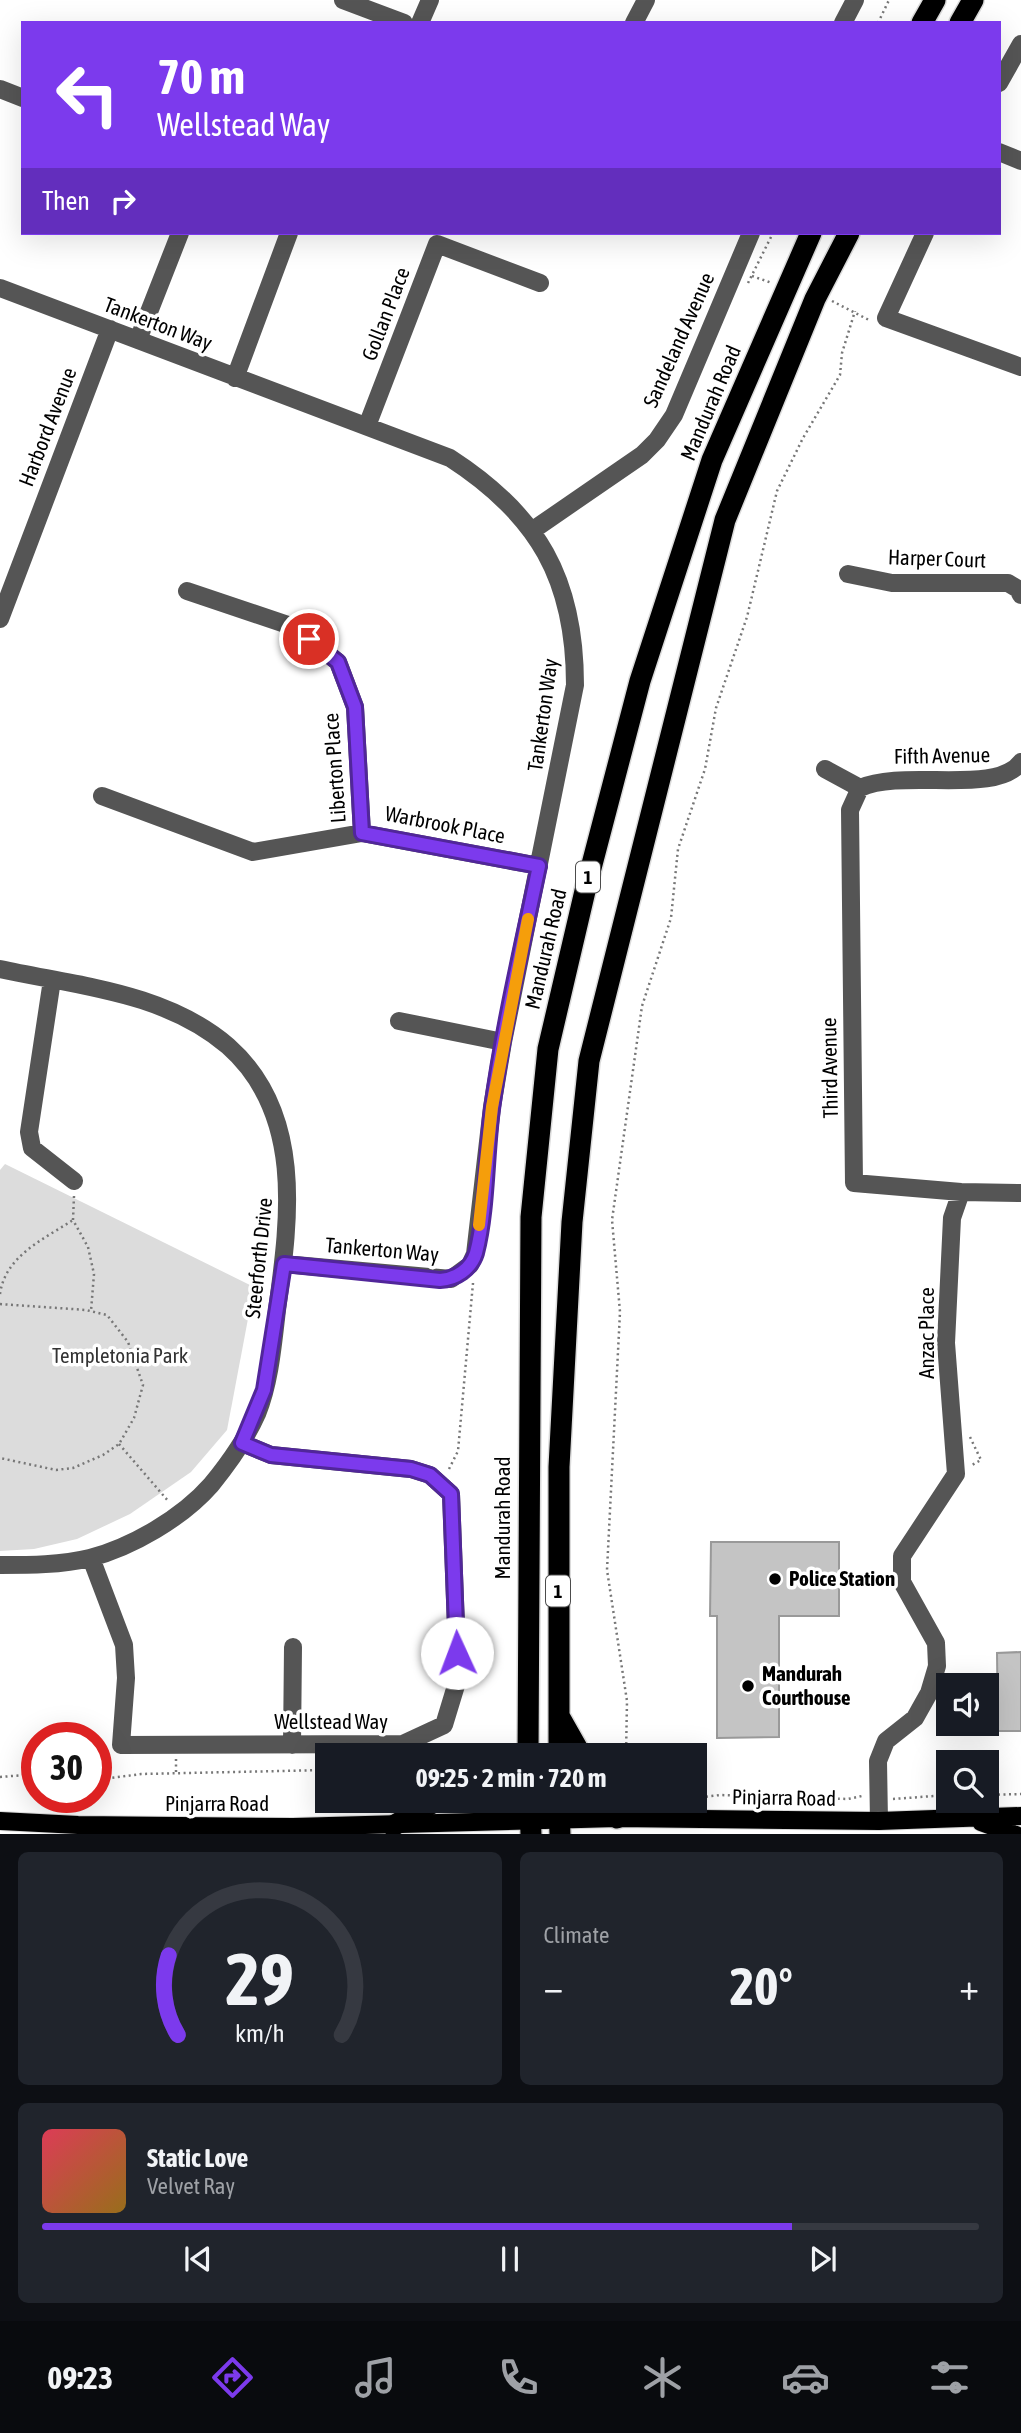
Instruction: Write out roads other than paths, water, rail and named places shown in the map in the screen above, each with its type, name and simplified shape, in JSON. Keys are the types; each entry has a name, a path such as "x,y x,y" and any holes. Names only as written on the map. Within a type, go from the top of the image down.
{"highway":[{"path":"923,21 935,0"},
{"path":"961,21 973,0"},
{"name":"Mandurah Road","path":"523,1743 530,1217 548,1049 588,878 640,681 712,460 810,235"},
{"name":"1","path":"559,1743 559,1467 572,1222 589,1061 725,520 815,299 848,235"},
{"path":"558,1715 574,1743"},
{"path":"393,1826 415,1813"}],"main road":[{"name":"Pinjarra Road","path":"0,1821 173,1827 530,1828 591,1813"},
{"name":"Pinjarra Road","path":"701,1813 879,1821 1021,1816"},
{"path":"964,1818 1013,1834"}],"street":[{"path":"343,0 399,21"},
{"path":"421,21 430,0"},
{"path":"635,21 646,0"},
{"path":"845,21 855,0"},
{"path":"1001,79 1021,44"},
{"path":"0,89 21,97"},
{"path":"1001,153 1021,161"},
{"path":"138,340 179,235"},
{"path":"235,378 288,235"},
{"name":"Sandeland Avenue","path":"533,530 642,455 657,440 674,415 750,235"},
{"path":"924,235 886,318 1021,368"},
{"name":"Gollan Place","path":"367,426 437,244 540,284"},
{"name":"Tankerton Way","path":"0,288 450,458 487,482 533,530 565,596 575,647 575,685 503,1042 491,1117 478,1238 470,1265 451,1279 440,1280 284,1264"},
{"name":"Harbord Avenue","path":"0,619 110,329"},
{"name":"Harper Court","path":"848,573 892,583 1007,583 1018,589 1021,595"},
{"name":"Liberton Place","path":"187,591 294,628 338,662 355,707 362,833"},
{"name":"Fifth Avenue","path":"860,788 884,779 990,780 1003,778 1019,768"},
{"path":"825,769 860,788"},
{"name":"Third Avenue","path":"860,788 850,810 854,1183 961,1192 1021,1193"},
{"name":"Warbrook Place","path":"102,796 253,852 362,833 539,866"},
{"name":"Steerforth Drive","path":"0,969 144,999 191,1020 229,1047 266,1099 282,1141 289,1182 284,1264 264,1390 242,1443 209,1486 179,1513 140,1537 91,1558 53,1564 0,1565"},
{"path":"52,980 29,1132 32,1148 74,1181"},
{"path":"399,1021 503,1042"},
{"name":"Anzac Place","path":"879,1821 878,1761 886,1741 915,1718 929,1693 937,1666 936,1643 902,1581 902,1556 956,1474 946,1343 952,1218 961,1192"},
{"name":"Wellstead Way","path":"91,1558 124,1645 126,1678 121,1745 403,1744 444,1726 458,1679 451,1494 430,1475 411,1469 271,1455 242,1443"},
{"path":"292,1745 293,1647"}],"place":[{"name":"Police Station","path":"775,1579"},
{"name":"Mandurah Courthouse","path":"748,1686"}],"park label":[{"name":"Templetonia Park","path":"120,1356"}]}
